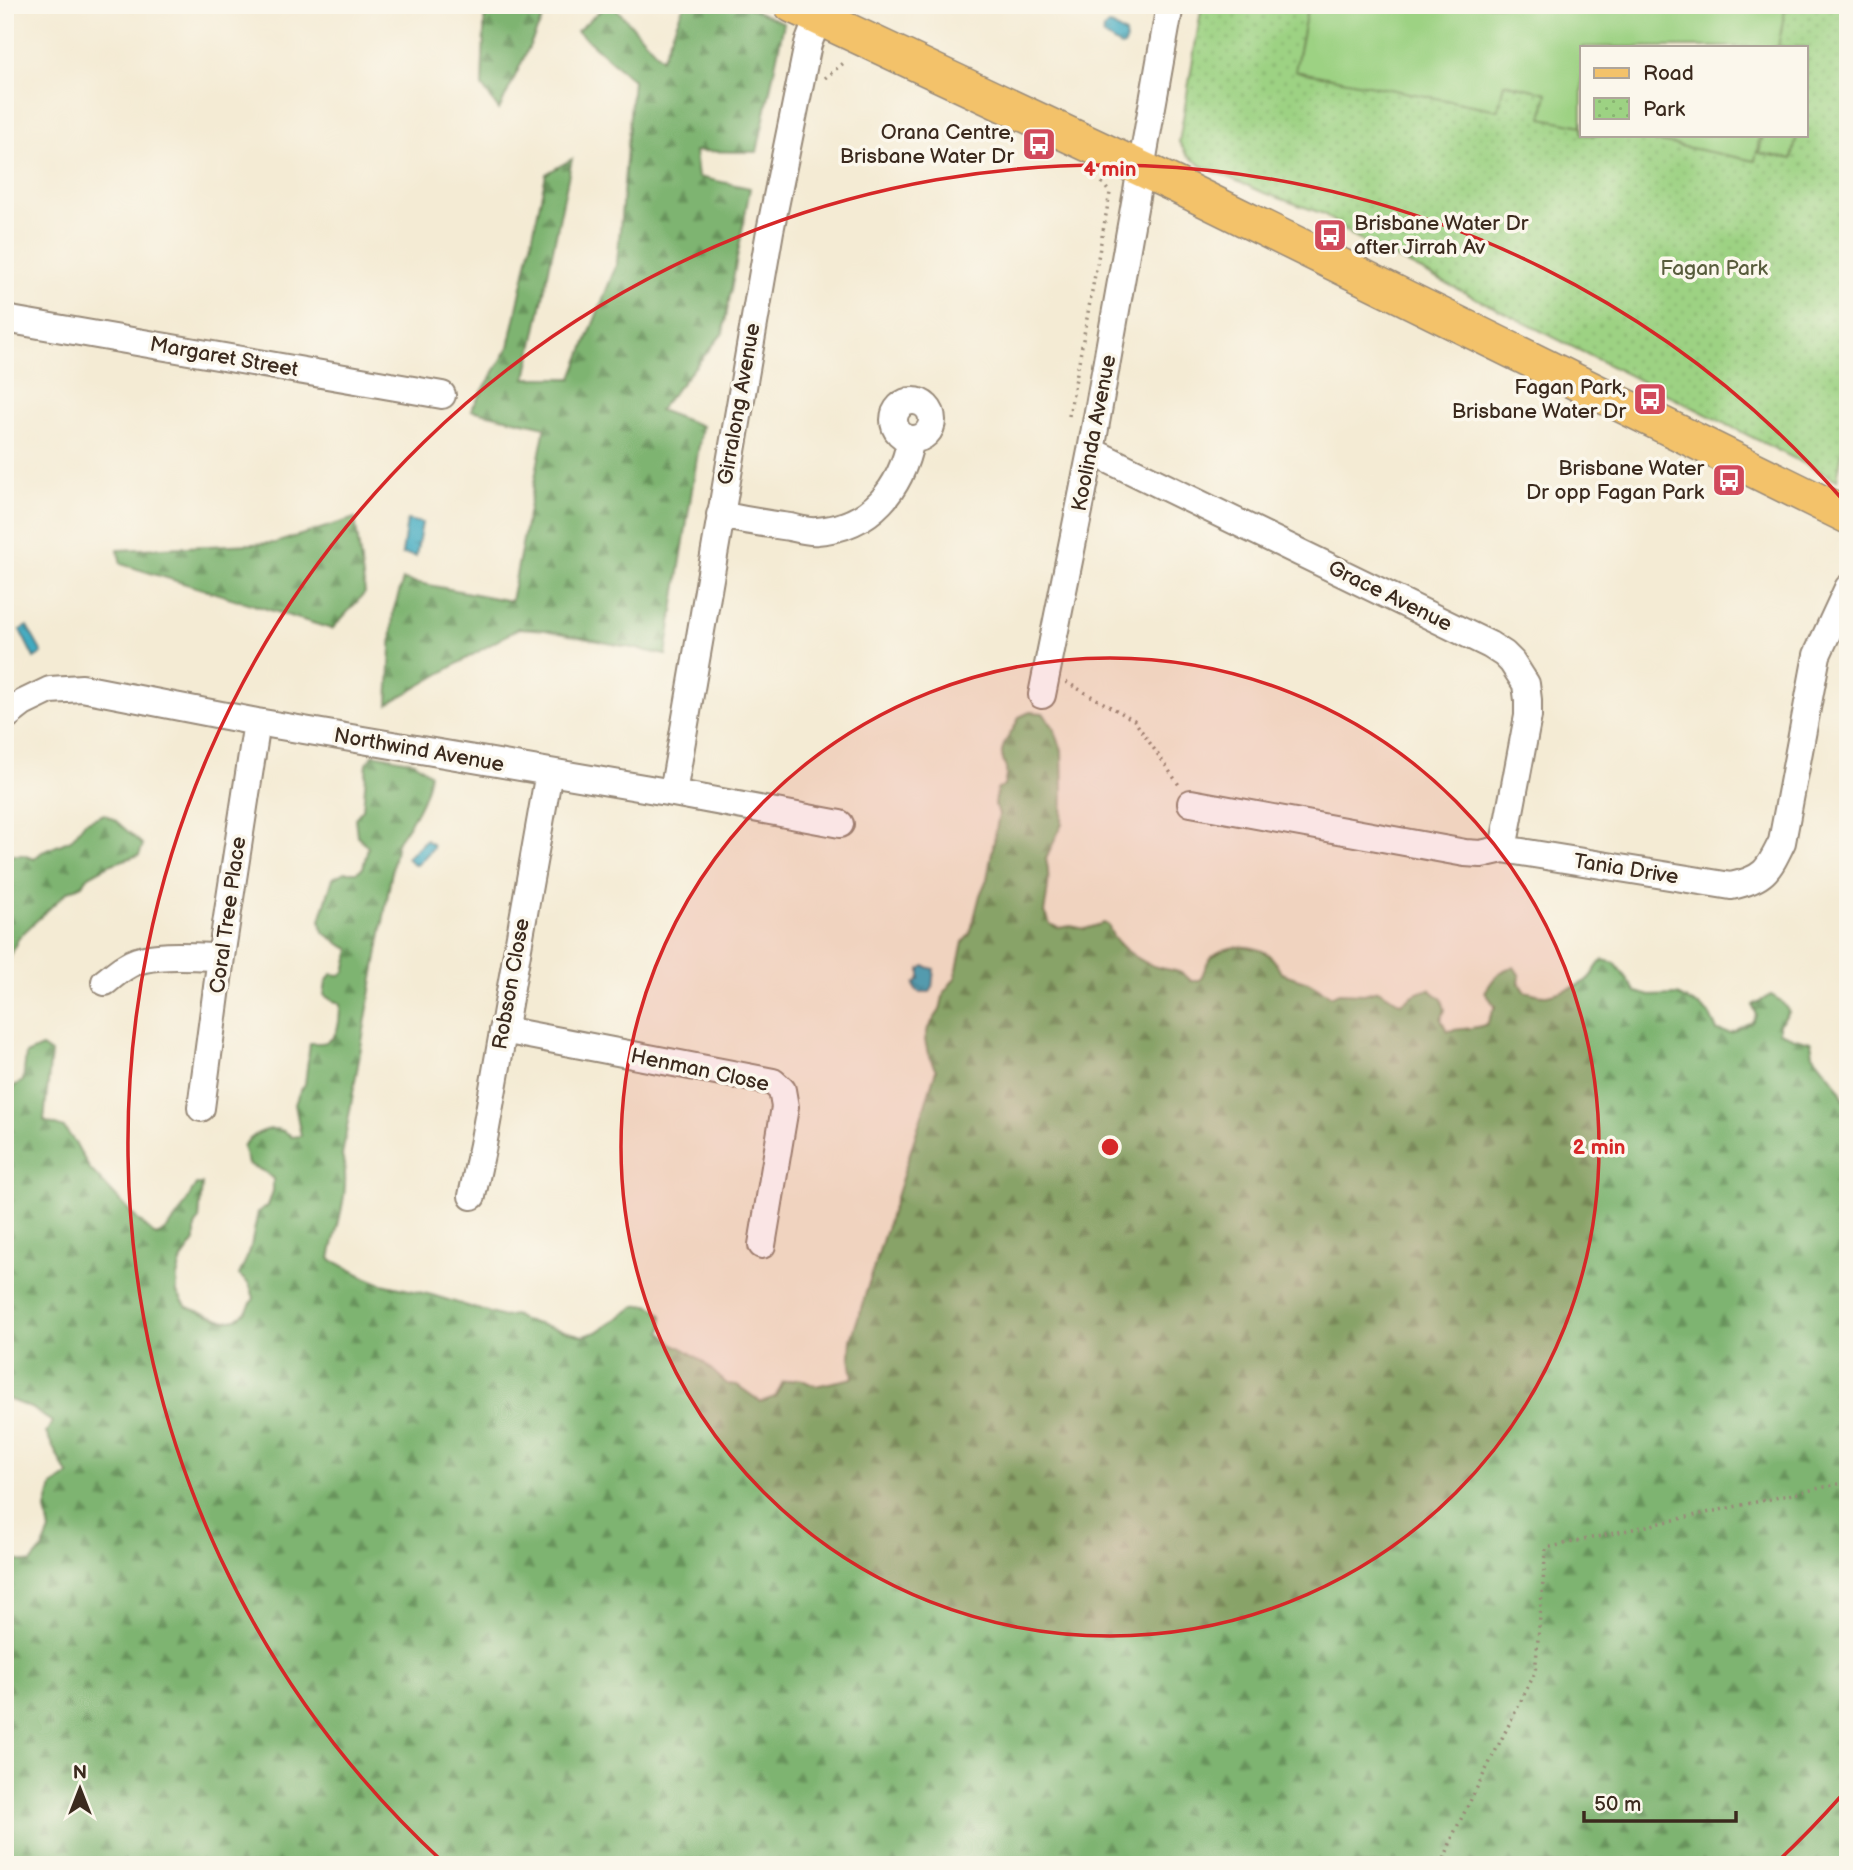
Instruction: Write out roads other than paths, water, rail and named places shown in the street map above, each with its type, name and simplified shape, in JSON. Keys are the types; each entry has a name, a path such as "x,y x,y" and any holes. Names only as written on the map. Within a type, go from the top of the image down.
{"main road":[{"path":"805,12 1142,169 1848,516"}],"street":[{"name":"Koolinda Avenue","path":"1044,683 1091,451 1170,5"},
{"name":"Girralong Avenue","path":"673,793 772,217 808,44 805,12"},
{"name":"Margaret Street","path":"5,318 442,394"},
{"path":"720,515 815,531 851,522 882,503 891,491 907,458 911,439"},
{"name":"Grace Avenue","path":"1091,451 1504,653 1513,662 1525,684 1528,716 1503,849"},
{"name":"Tania Drive","path":"1191,803 1465,853 1481,854 1503,849 1731,886 1753,881 1771,865 1782,842 1817,655 1848,588"},
{"name":"Northwind Avenue","path":"5,717 23,703 43,693 65,688 82,688 257,722 840,824"},
{"name":"Coral Tree Place","path":"201,1108 257,722"},
{"name":"Robson Close","path":"472,1196 549,772"},
{"path":"105,982 121,968 154,957 221,957"},
{"name":"Henman Close","path":"503,1030 774,1082 782,1090 785,1107 762,1245"}],"water":[{"path":"1108,25 1125,34 1124,46 1121,47 1103,35"},
{"path":"407,520 422,523 416,556 402,554"},
{"path":"27,626 42,653 34,658 20,630"},
{"path":"426,840 433,848 414,865 407,858"},
{"path":"924,966 934,969 930,992 919,992 914,984 920,978 920,969"}],"place":[{"name":"Orana Centre, Brisbane Water Dr","path":"1039,144"},
{"name":"Brisbane Water Dr after Jirrah Av","path":"1330,235"},
{"name":"Fagan Park, Brisbane Water Dr","path":"1650,399"},
{"name":"Brisbane Water Dr opp Fagan Park","path":"1729,480"}],"park label":[{"name":"Fagan Park","path":"1714,268"}]}
